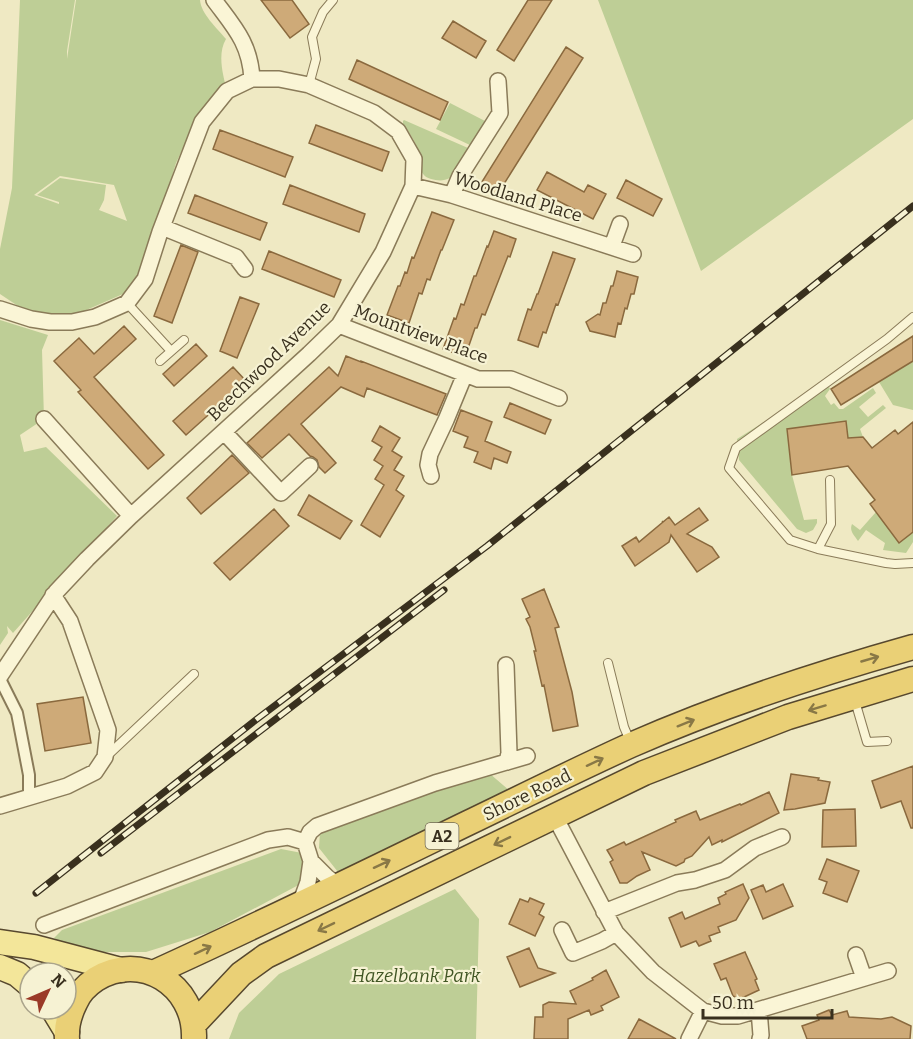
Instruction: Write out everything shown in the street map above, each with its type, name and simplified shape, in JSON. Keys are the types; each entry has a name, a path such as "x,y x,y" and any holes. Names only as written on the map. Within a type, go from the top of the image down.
{"highway":[{"name":"Shore Road","path":"153,973 632,745 734,704 913,646"},
{"name":"Shore Road","path":"194,1032 241,974 266,956 644,772 788,717 913,679"},
{"name":"A2","path":"67,1035 69,1014 77,998 88,984 104,975 121,970 137,969 153,973 168,981 180,993 189,1008 194,1032"}],"main road":[{"name":"A2","path":"0,942 34,947 121,970"},
{"path":"0,967 18,975"},
{"name":"A2","path":"59,1021 67,1035"}],"street":[{"path":"214,0 242,37 249,58 252,79"},
{"name":"Beechwood Avenue","path":"0,309 30,319 72,322 95,317 127,303 145,279 202,122 227,91 252,79 279,79 309,86 374,113 398,131 414,159 413,186 383,252 339,325 87,559 53,596 0,678"},
{"path":"452,195 460,176 500,113 498,81"},
{"name":"Woodland Place","path":"413,186 452,195 633,254"},
{"path":"612,246 620,224"},
{"path":"162,227 236,257 245,269"},
{"name":"Mountview Place","path":"339,325 478,379 511,379 559,398"},
{"path":"431,476 428,465 430,454 465,374"},
{"path":"44,419 131,516"},
{"path":"224,432 281,493 310,466"},
{"path":"0,806 67,786 94,772 105,757 108,730 70,621 53,596"},
{"path":"506,665 509,753 507,762"},
{"path":"0,678 17,713 29,775 29,797"},
{"path":"300,904 308,882 311,861 305,842 310,832 317,826 435,783 527,756"},
{"path":"554,815 615,933 653,972 703,1011 722,1016 738,1016 888,971"},
{"path":"44,925 268,840 288,837 305,842"},
{"path":"604,912 677,883 695,880 725,870 755,848 782,837"},
{"path":"311,861 338,885"},
{"path":"562,930 573,954 615,933"},
{"path":"856,955 864,978"},
{"path":"759,1010 760,1039"},
{"path":"689,1039 703,1011"}],"lane":[{"path":"309,86 316,59 312,37 323,12 333,0"},
{"path":"127,303 171,351"},
{"path":"913,317 887,339 736,448 729,468 790,540 818,549 895,564 913,563"},
{"path":"160,361 184,340"},
{"path":"818,549 831,524 830,480"},
{"path":"608,663 624,727 632,745"},
{"path":"105,757 194,674"},
{"path":"854,697 867,742 887,741"}],"green space":[{"path":"20,0 75,0 67,59 76,0 200,0 206,16 226,39 221,58 227,91 192,129 176,163 145,266 123,294 68,318 21,308 0,294 0,249 12,188","holes":["60,176 114,185 127,221 99,210 104,200 106,185 60,178 37,195 59,202 59,204 34,195"]},
{"path":"598,0 913,0 913,119 701,271"},
{"path":"450,103 485,121 472,146 436,129"},
{"path":"404,120 468,148 450,178 436,180 423,174 416,145 403,124"},
{"path":"0,320 48,335 42,350 44,419 20,435 24,452 46,447 117,516 13,633 7,626 8,633 0,645"},
{"path":"913,361 913,410 893,405 879,382"},
{"path":"827,382 830,389 825,396 831,405 834,403 839,409 843,409 873,388 876,393 859,407 868,417 883,405 886,408 860,429 863,437 848,438 846,421 787,429 792,475 804,520 817,519 813,530 806,533 797,529 739,460 737,439"},
{"path":"876,512 899,543 913,532 913,542 906,553 883,550 885,543 866,530 858,541 852,531 852,524 860,530"},
{"path":"489,773 516,796 338,872 319,848 320,832"},
{"path":"281,849 302,853 307,865 306,881 210,932 146,952 75,950 54,938 62,930"},
{"name":"Hazelbank Park","path":"455,889 479,919 476,1039 229,1039 239,1013 279,974"}],"building":[{"path":"261,0 292,0 309,24 290,38"},
{"path":"528,0 552,0 514,61 497,50"},
{"path":"453,21 486,41 476,58 442,38"},
{"path":"566,47 583,58 497,195 480,185"},
{"path":"357,60 448,102 440,120 349,79"},
{"path":"316,125 389,152 382,171 309,143"},
{"path":"220,130 293,157 285,177 213,149"},
{"path":"547,172 584,192 588,185 606,194 593,219 537,190"},
{"path":"626,180 662,199 653,216 617,198"},
{"path":"290,185 365,214 359,232 283,204"},
{"path":"195,195 267,223 260,240 188,213"},
{"path":"432,212 454,220 430,280 427,279 422,294 419,293 409,323 387,315 398,286 405,272 407,273 412,257 414,258"},
{"path":"494,231 516,239 485,315 482,314 475,328 465,357 443,349 454,318 456,319 461,304 464,305"},
{"path":"181,245 198,252 172,323 154,316"},
{"path":"269,251 341,280 334,297 262,269"},
{"path":"553,252 575,259 558,305 556,304 546,333 543,332 538,347 518,340 528,309 531,310"},
{"path":"617,271 638,277 634,294 631,294 621,324 618,323 615,337 590,331 586,322 600,315"},
{"path":"240,297 259,304 237,358 220,351"},
{"path":"124,326 136,339 94,377 164,455 148,469 78,392 81,390 54,361 79,338 94,354"},
{"path":"913,336 913,361 841,405 831,389"},
{"path":"196,344 207,356 174,386 163,374"},
{"path":"346,356 446,394 437,415 367,388 364,397 341,387 301,424 336,463 325,473 319,467 317,460 310,456 289,434 262,458 247,443 329,367 338,376"},
{"path":"233,367 246,381 186,435 173,421"},
{"path":"510,403 551,420 545,434 504,417"},
{"path":"461,410 492,422 485,441 511,452 507,463 494,458 491,469 474,462 478,452 464,447 468,437 453,431"},
{"path":"846,421 848,438 863,437 872,448 895,430 898,434 913,422 913,532 899,543 870,504 875,500 848,466 792,475 787,429"},
{"path":"380,426 400,438 392,451 402,457 394,470 404,476 396,490 404,496 380,537 361,525 384,485 375,479 383,466 374,460 382,447 372,441"},
{"path":"232,455 249,473 201,514 187,498"},
{"path":"309,495 352,521 340,539 298,515"},
{"path":"699,508 708,520 687,534 712,547 719,557 697,572 671,535 669,542 635,566 622,546 636,537 639,542 669,517 675,525"},
{"path":"274,509 289,526 230,580 214,563"},
{"path":"544,589 559,627 555,628 572,692 578,726 553,731 544,685 542,686 534,651 536,651 526,619 530,617 522,599"},
{"path":"83,697 91,743 45,751 37,704"},
{"path":"913,766 913,828 911,828 901,801 881,808 872,781"},
{"path":"791,774 830,782 825,803 784,810"},
{"path":"769,792 779,813 722,842 722,840 712,845 709,837 692,856 676,866 642,852 650,870 627,883 620,883 610,862 613,860 607,850 624,842 626,845 696,811 700,820"},
{"path":"855,809 856,846 822,847 823,810"},
{"path":"827,859 859,871 847,902 823,893 827,882 819,879"},
{"path":"743,884 749,898 736,920 718,927 720,932 709,936 711,941 699,946 696,941 681,947 669,918 682,912 685,919 720,904 718,898 726,894 725,892"},
{"path":"783,884 793,906 763,919 751,890 763,885 766,892"},
{"path":"530,898 544,904 539,914 544,917 535,936 509,924 520,899 528,902"},
{"path":"529,948 538,968 555,973 520,987 507,957"},
{"path":"745,952 757,979 755,980 759,990 740,999 733,996 726,978 721,980 714,964"},
{"path":"606,970 619,997 601,1006 603,1010 591,1015 589,1010 568,1019 568,1039 534,1039 535,1017 543,1017 543,1005 549,1002 576,1004 570,991 593,980 592,978"},
{"path":"829,1010 832,1015 847,1011 849,1017 881,1019 892,1017 911,1026 910,1039 807,1039 802,1026 819,1020 817,1015"},
{"path":"639,1019 676,1039 628,1039"}],"railway":[{"path":"36,893 257,719 487,546 913,206"},
{"path":"101,853 444,590"}]}
